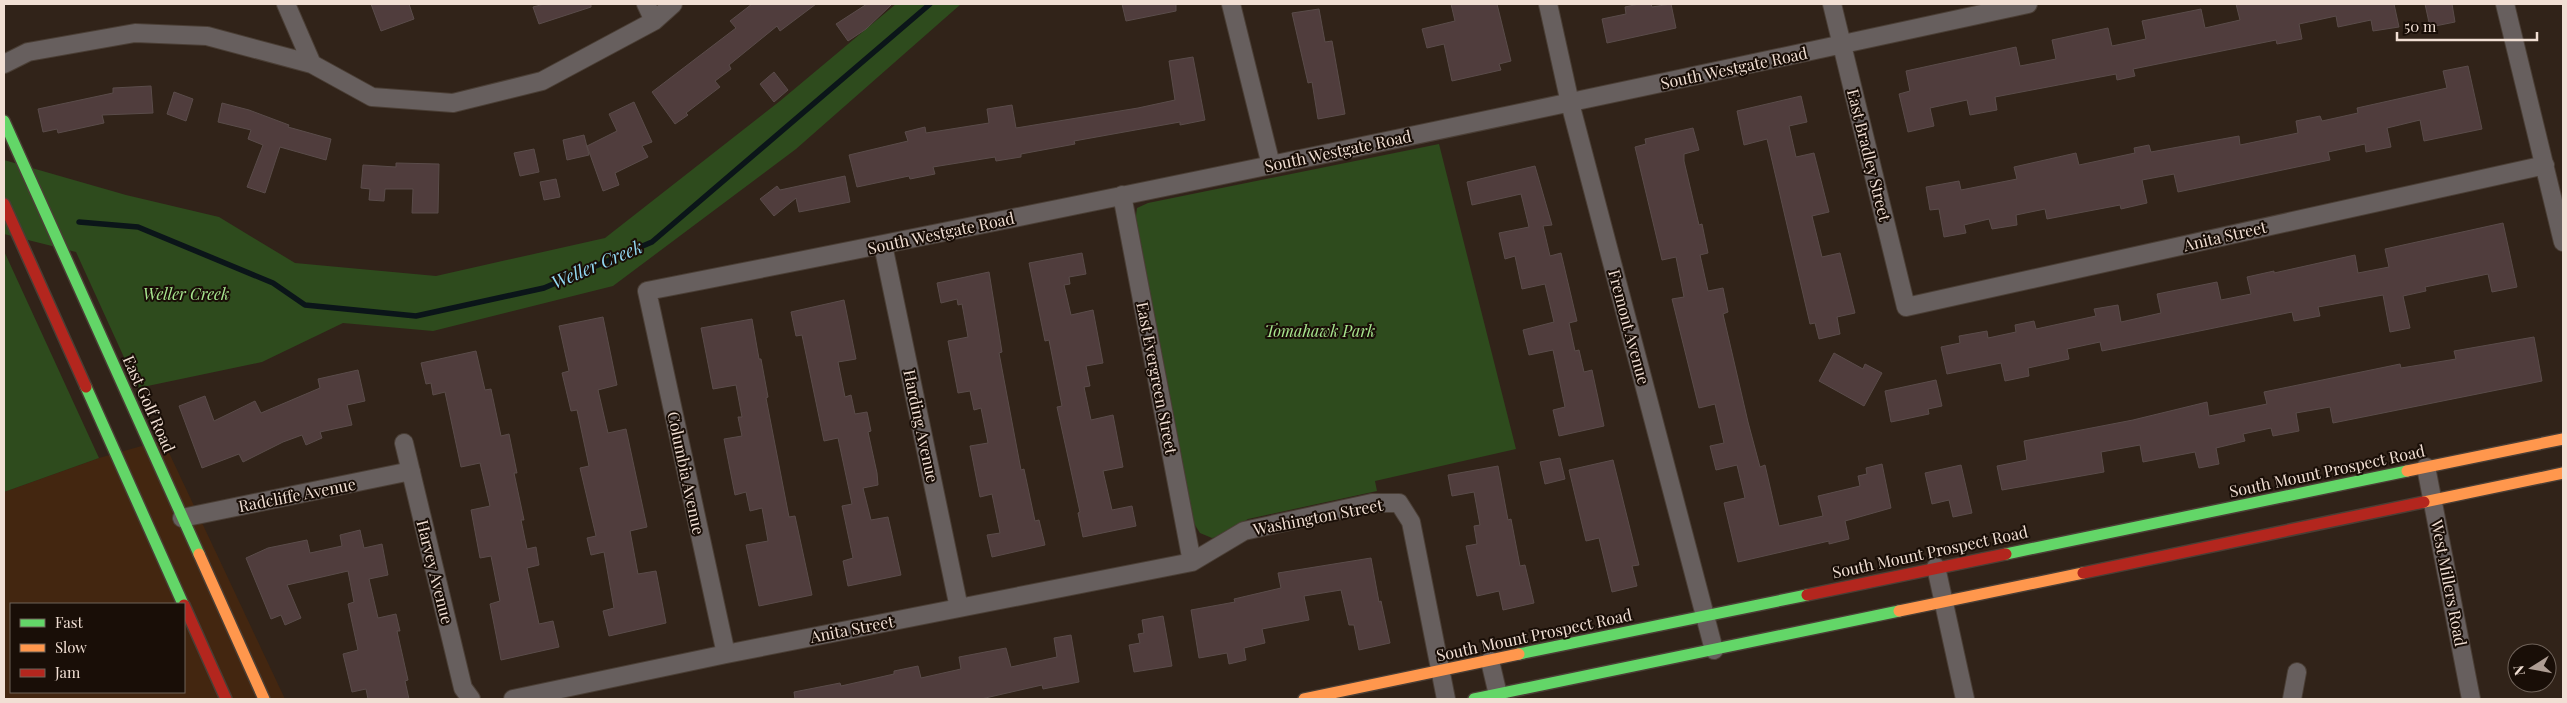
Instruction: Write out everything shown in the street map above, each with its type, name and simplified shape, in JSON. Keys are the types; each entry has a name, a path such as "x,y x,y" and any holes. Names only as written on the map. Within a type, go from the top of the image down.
{"main road":[{"name":"East Golf Road","path":"4,121 264,699"},
{"path":"4,204 183,603"},
{"name":"South Mount Prospect Road","path":"1304,699 2563,439"},
{"path":"1474,699 1499,697 1714,650 2563,473"},
{"path":"185,607 226,699"}],"street":[{"path":"286,4 312,64"},
{"path":"646,4 654,21"},
{"path":"4,64 28,52 135,33 207,36 312,64 372,97 453,103 542,81 654,21 674,4"},
{"path":"1231,4 1271,165"},
{"name":"Fremont Avenue","path":"1548,4 1570,103 1714,650"},
{"name":"East Bradley Street","path":"1832,4 1906,307"},
{"name":"South Westgate Road","path":"646,291 883,245 1122,194 1570,103 2028,4"},
{"path":"2505,4 2563,242"},
{"name":"Anita Street","path":"1906,307 2545,165"},
{"name":"East Evergreen Street","path":"1122,194 1192,562"},
{"name":"Harding Avenue","path":"883,245 959,608"},
{"name":"Columbia Avenue","path":"646,291 726,654"},
{"name":"Harvey Avenue","path":"404,443 463,688 471,699"},
{"name":"West Millers Road","path":"2426,467 2471,699"},
{"name":"Radcliffe Avenue","path":"182,518 411,472"},
{"name":"Washington Street","path":"1192,562 1244,531 1372,503 1399,503 1411,522 1446,699"},
{"name":"Anita Street","path":"513,699 726,654 1192,562"},
{"path":"1936,568 1965,699"},
{"path":"1490,661 1499,697"},
{"path":"2292,699 2296,672"}],"shaded area":[{"path":"163,440 285,699 4,699 4,492 99,458"}],"green space":[{"name":"Weller Creek","path":"896,4 961,4 796,149 613,286 433,331 343,323 262,362 138,388 76,252 4,234 4,160 126,195 219,217 295,263 436,276 605,238 780,101"},
{"name":"Tomahawk Park","path":"1439,144 1516,449 1375,481 1377,491 1248,519 1223,535 1212,538 1200,533 1193,522 1135,223 1137,208 1148,203"},
{"path":"4,251 99,458 4,492"}],"building":[{"path":"371,4 409,4 414,19 381,31"},
{"path":"544,4 591,4 591,7 539,24 533,7"},
{"path":"752,4 816,4 780,31 777,26 729,65 731,69 715,81 720,87 686,113 688,115 675,124 652,92 736,28 730,21"},
{"path":"867,4 892,4 866,29 848,41 836,24"},
{"path":"1122,4 1176,4 1176,11 1126,21"},
{"path":"1451,4 1497,4 1511,61 1499,64 1501,70 1452,81 1444,44 1427,48 1422,29 1455,21"},
{"path":"1651,4 1652,7 1671,4 1676,28 1607,43 1602,19 1626,14 1625,7"},
{"path":"2236,4 2394,4 2399,27 2373,31 2371,20 2338,27 2336,16 2299,24 2302,39 2277,44 2276,40 2133,69 2135,76 2117,80 2116,74 1995,97 1997,110 1970,115 1967,100 1930,108 1934,126 1908,132 1899,94 1910,91 1906,71 2016,47 2020,66 2056,59 2052,40 2108,28 2112,46 2146,39 2142,21 2201,9 2205,28 2240,20"},
{"path":"2425,4 2452,4 2455,22 2430,27"},
{"path":"1319,9 1325,42 1332,41 1345,114 1318,119 1312,82 1308,83 1292,13"},
{"path":"1193,57 1205,120 1180,125 1180,122 1074,141 1075,144 1021,154 1021,157 996,161 995,157 933,167 935,174 910,179 909,176 857,187 849,155 908,141 905,132 925,127 926,133 989,123 987,109 1012,105 1016,128 1175,100 1169,61"},
{"path":"2468,66 2482,129 2424,141 2420,120 2387,128 2391,147 2366,152 2365,144 2328,152 2330,160 2178,192 2174,174 2142,180 2147,203 2121,209 2120,205 2047,219 2045,209 2016,215 2017,225 1992,229 1989,219 1964,225 1966,233 1944,237 1939,209 1930,210 1926,187 1959,181 1961,190 2017,179 2014,167 2076,153 2079,165 2135,153 2134,148 2149,145 2151,152 2239,136 2240,145 2298,133 2296,121 2320,116 2322,121 2358,113 2357,108 2447,88 2443,71"},
{"path":"774,72 788,90 774,102 760,84"},
{"path":"151,86 153,113 102,115 104,123 58,133 57,129 43,132 38,109 113,93 113,88"},
{"path":"174,92 193,99 186,121 167,114"},
{"path":"1801,96 1807,122 1789,126 1796,157 1814,153 1829,212 1812,216 1822,257 1840,253 1855,313 1837,317 1840,334 1819,339 1815,323 1810,324 1767,139 1744,145 1737,111"},
{"path":"634,102 652,142 642,146 648,157 615,173 619,185 603,191 587,146 617,131 609,114"},
{"path":"222,103 249,110 289,125 288,127 331,139 326,160 280,147 265,193 247,187 263,145 248,139 251,130 218,122"},
{"path":"1693,128 1699,150 1684,154 1684,161 1699,225 1702,224 1708,253 1700,255 1708,291 1723,288 1728,312 1723,314 1748,422 1760,467 1765,465 1779,526 1823,516 1818,496 1860,486 1858,476 1867,474 1866,468 1882,464 1891,508 1845,521 1849,539 1829,544 1829,541 1738,562 1724,503 1745,498 1737,465 1716,470 1710,446 1724,443 1715,404 1699,408 1672,299 1684,297 1676,257 1662,260 1635,147 1646,144 1645,139"},
{"path":"584,135 589,155 567,160 563,140"},
{"path":"534,149 539,172 520,176 514,153"},
{"path":"396,163 439,164 438,213 412,213 413,189 385,189 384,201 369,200 370,189 361,188 363,165 396,167"},
{"path":"1535,166 1552,225 1543,226 1550,256 1561,253 1577,321 1569,323 1575,351 1579,350 1584,372 1592,370 1604,426 1559,436 1553,410 1565,407 1553,350 1529,355 1523,330 1554,322 1545,284 1522,289 1515,256 1505,259 1499,233 1529,227 1521,194 1472,205 1467,182"},
{"path":"845,176 850,202 799,212 796,198 774,216 760,199 777,186 780,190"},
{"path":"556,179 560,197 544,200 540,182"},
{"path":"2503,223 2517,287 2492,292 2488,274 2425,287 2426,291 2403,296 2410,328 2390,332 2383,295 2318,307 2320,316 2294,321 2292,312 2102,351 2100,342 2067,349 2069,359 2028,368 2029,376 2005,381 2001,363 1947,374 1941,347 1960,343 1959,336 1987,331 1988,338 2016,332 2015,325 2034,321 2036,329 2096,316 2094,309 2118,305 2121,322 2161,313 2157,294 2217,282 2221,300 2251,294 2247,277 2355,255 2358,273 2389,267 2385,249"},
{"path":"1082,253 1086,274 1069,277 1070,284 1064,285 1071,315 1093,310 1103,363 1086,366 1090,386 1084,387 1091,420 1113,415 1123,467 1103,471 1112,510 1132,506 1136,526 1083,537 1078,513 1080,512 1057,407 1062,406 1049,340 1045,341 1029,263"},
{"path":"989,272 1002,352 999,353 1021,470 1024,469 1035,521 1039,520 1045,545 992,557 987,535 1000,533 992,494 980,497 970,446 988,443 981,408 974,410 970,391 958,393 948,341 968,337 962,304 958,305 957,299 941,303 937,283"},
{"path":"844,300 856,359 838,362 845,397 851,395 855,414 867,412 871,431 868,432 877,473 878,485 863,488 871,520 888,517 901,575 848,586 843,561 853,558 842,506 852,504 838,438 824,441 802,335 796,336 791,312"},
{"path":"603,317 617,385 598,390 608,433 626,429 647,527 630,531 638,574 656,571 666,623 609,636 603,611 614,608 604,552 591,555 587,538 596,536 580,468 589,466 577,410 571,411 562,373 569,371 559,326"},
{"path":"752,319 789,517 795,516 812,595 759,606 746,545 768,541 762,508 750,511 746,492 735,495 724,439 742,436 738,417 742,417 736,385 713,389 701,328"},
{"path":"2534,337 2542,381 2333,423 2330,407 2296,413 2299,431 2273,436 2271,428 2243,434 2245,441 2216,448 2219,464 2199,468 2195,452 2143,462 2140,445 2101,452 2104,472 2002,490 1997,466 2027,460 2024,441 2133,420 2207,402 2209,416 2267,404 2264,392 2400,364 2401,368 2456,359 2454,351"},
{"path":"476,351 485,390 491,389 501,436 509,434 517,473 514,473 524,520 521,520 527,549 536,547 539,565 527,568 539,624 553,621 559,647 501,660 490,604 500,601 491,556 480,558 471,510 490,506 480,463 461,467 445,392 433,395 431,383 426,384 421,363"},
{"path":"1834,353 1863,369 1865,364 1882,373 1864,406 1819,381"},
{"path":"358,370 365,401 347,405 352,425 320,432 322,438 306,445 302,435 283,442 243,462 239,454 202,468 179,406 205,396 214,421 255,401 261,413 320,388 318,379"},
{"path":"1936,380 1942,406 1928,409 1929,414 1891,422 1885,391"},
{"path":"1560,458 1565,479 1545,484 1540,462"},
{"path":"1613,460 1639,565 1632,566 1637,586 1612,592 1599,538 1586,541 1569,470"},
{"path":"1961,465 1972,513 1953,517 1949,500 1932,504 1925,473"},
{"path":"1498,466 1508,520 1511,519 1520,566 1525,565 1534,603 1503,610 1499,591 1477,596 1466,546 1477,544 1474,526 1480,525 1474,492 1452,496 1448,475"},
{"path":"360,530 364,548 382,544 388,575 369,579 378,618 396,614 400,631 397,631 408,680 405,681 409,699 368,699 366,689 352,692 343,654 358,650 348,604 354,602 348,571 287,585 301,618 285,625 281,615 271,619 246,558 268,548 307,540 310,553 342,546 340,535"},
{"path":"1371,558 1379,602 1381,601 1390,643 1359,650 1354,625 1349,625 1341,590 1304,596 1309,620 1262,629 1265,643 1244,648 1246,660 1229,664 1227,653 1199,658 1191,610 1235,602 1234,599 1281,588 1278,573"},
{"path":"1163,616 1172,666 1134,672 1129,645 1140,643 1138,634 1144,633 1142,620"},
{"path":"1071,635 1079,682 1043,689 1042,685 981,699 795,699 794,692 840,683 841,686 894,674 894,671 918,666 921,678 961,669 959,657 1006,648 1011,667 1057,657 1054,638"}],"waterway":[{"name":"Weller Creek","path":"79,222 138,227 273,283 305,305 416,316 544,288 652,242 930,4"}],"traffic: fast":[{"path":"4,121 199,554"},
{"path":"86,387 183,603"},
{"path":"2006,554 2407,471"},
{"path":"1519,654 1807,595"},
{"path":"1474,699 1899,611"}],"traffic: slow":[{"path":"2407,471 2563,439"},
{"path":"2424,502 2563,473"},
{"path":"199,554 264,699"},
{"path":"1899,611 2083,573"},
{"path":"1304,699 1519,654"}],"traffic: jam":[{"path":"4,204 86,387"},
{"path":"2083,573 2424,502"},
{"path":"1807,595 2006,554"},
{"path":"185,607 226,699"}]}
